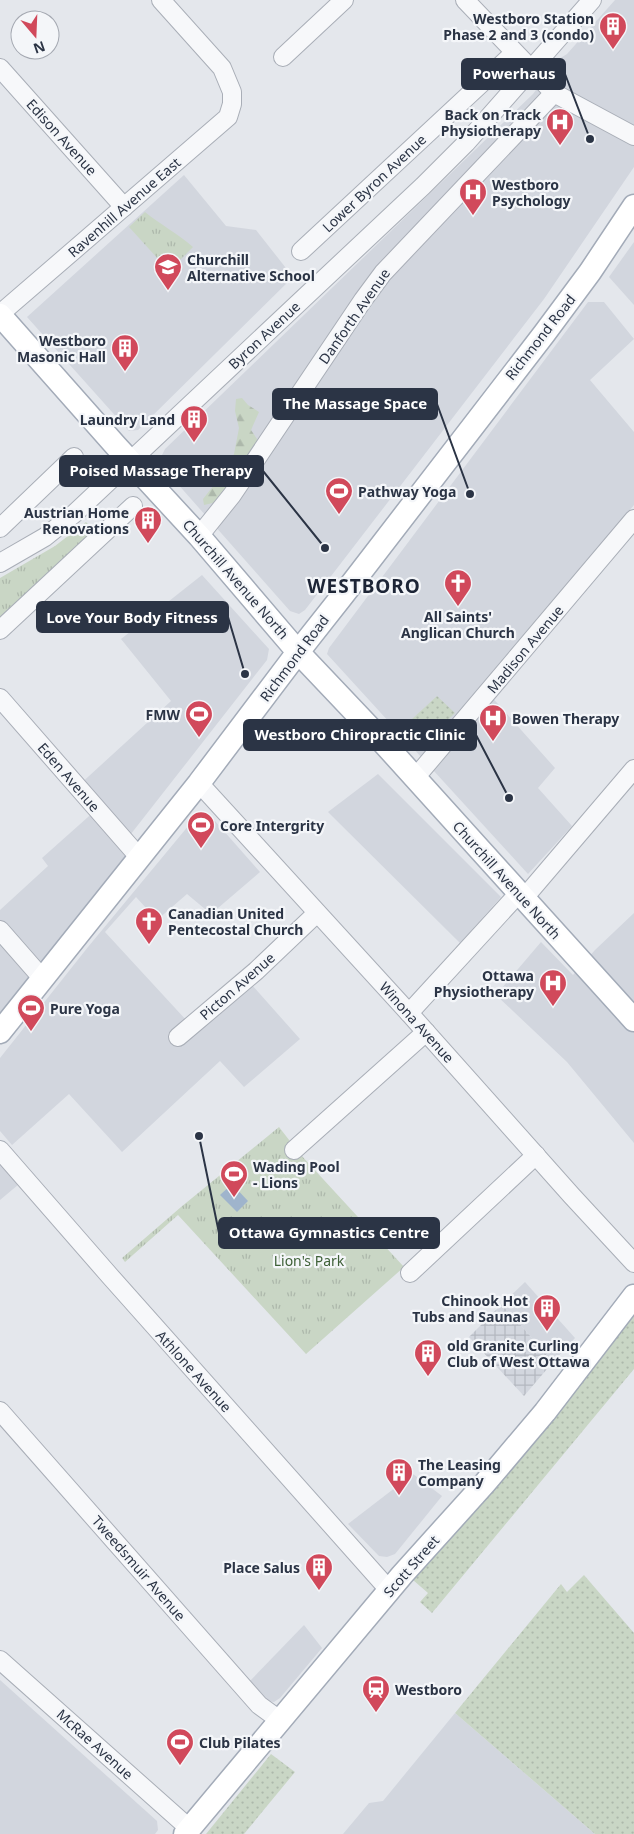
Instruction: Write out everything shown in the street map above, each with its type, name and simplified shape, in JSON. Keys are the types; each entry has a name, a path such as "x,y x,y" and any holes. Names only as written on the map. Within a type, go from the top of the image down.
{"main road":[{"name":"Richmond Road","path":"0,1032 199,783 544,334 590,272 634,206"},
{"name":"Churchill Avenue North","path":"0,314 199,536 298,652 634,1020"},
{"name":"Scott Street","path":"188,1831 390,1591 545,1412 634,1296"}],"street":[{"name":"Ravenhill Avenue East","path":"0,314 228,116 232,104 232,92 222,68 161,0"},
{"path":"284,57 344,0"},
{"path":"465,0 554,93 634,136"},
{"name":"Byron Avenue","path":"0,563 45,537 75,513 442,168 466,144 592,0"},
{"name":"Lower Byron Avenue","path":"301,251 514,53"},
{"name":"Edison Avenue","path":"0,68 124,207"},
{"name":"Danforth Avenue","path":"199,536 232,495 383,273 554,93"},
{"path":"0,528 74,457"},
{"path":"0,630 133,506"},
{"name":"Madison Avenue","path":"415,778 634,519"},
{"name":"Eden Avenue","path":"0,698 139,856"},
{"path":"409,1013 521,895 634,769"},
{"name":"Winona Avenue","path":"199,783 634,1263"},
{"name":"Picton Avenue","path":"178,1037 256,971 317,913"},
{"path":"0,930 42,978"},
{"path":"294,1150 426,1032"},
{"name":"Athlone Avenue","path":"0,1150 390,1591"},
{"path":"410,1273 536,1155"},
{"name":"Tweedsmuir Avenue","path":"0,1411 262,1708 281,1721"},
{"name":"McRae Avenue","path":"0,1660 188,1831"}],"shaded area":[{"path":"615,0 634,0 634,167 544,299 305,610 299,614 290,611 161,465 161,457 165,449 533,94 559,59 567,54"},
{"name":"Churchill Alternative School","path":"184,175 226,226 256,230 293,277 138,430 129,431 27,317"},
{"path":"634,242 634,305 609,277"},
{"path":"588,302 604,302 634,339 590,380 634,432 634,505 482,686 555,768 538,788 572,826 528,874 327,654 329,648"},
{"path":"202,575 269,649 267,660 127,839 139,857 0,1032 0,910 48,866 42,858 97,809 77,787 171,701 121,639"},
{"path":"378,774 501,897 460,943 328,812"},
{"path":"199,813 205,813 215,821 260,872 211,914 187,894 157,920 136,897 105,932 187,1021 243,975 300,1039 244,1087 220,1061 122,1152 69,1094 12,1145 0,1131 0,1058 88,947"},
{"path":"634,913 634,1143 567,1062 496,995 541,942 573,975 595,950"},
{"path":"0,1150 25,1179 0,1200"},
{"path":"525,1282 575,1338 553,1362 502,1304"},
{"path":"502,1304 553,1362 524,1396 469,1337"},
{"path":"413,1474 442,1496 395,1554 387,1557 379,1556 348,1524"},
{"path":"304,1625 322,1648 280,1698 274,1702 268,1701 250,1681"},
{"path":"0,1680 157,1821 158,1830 155,1834 0,1834"},
{"path":"455,1713 595,1834 343,1834 369,1803 383,1801"}],"green space":[{"path":"145,212 193,247 169,271 129,227"},
{"path":"242,398 248,405 259,412 251,430 257,439 257,444 218,499 213,503 204,505 203,499 221,476 234,454 239,428 235,411 236,399"},
{"path":"86,522 97,534 0,621 0,578 55,546"},
{"path":"437,696 455,713 420,747 414,748 399,731"},
{"name":"Lion's Park","path":"279,1127 300,1154 404,1267 306,1354 178,1215 125,1262 122,1258"},
{"path":"634,1316 634,1369 432,1613 420,1602 428,1593 413,1580"},
{"path":"584,1575 634,1633 634,1834 595,1834 455,1713 561,1584 567,1592"},
{"path":"271,1754 295,1772 244,1834 206,1834"}],"water":[{"name":"Wading Pool - Lions","path":"232,1184 248,1201 237,1212 220,1195"}],"place":[{"name":"Westboro Station Phase 2 and 3 (condo)","path":"613,50"},
{"name":"Powerhaus","path":"590,139"},
{"name":"Back on Track Physiotherapy","path":"560,146"},
{"name":"Westboro Psychology","path":"473,216"},
{"name":"Churchill Alternative School","path":"168,291"},
{"name":"Westboro Masonic Hall","path":"125,372"},
{"name":"Laundry Land","path":"194,443"},
{"name":"The Massage Space","path":"470,494"},
{"name":"Pathway Yoga","path":"339,515"},
{"name":"Austrian Home Renovations","path":"148,544"},
{"name":"Poised Massage Therapy","path":"325,548"},
{"name":"All Saints' Anglican Church","path":"458,607"},
{"name":"Love Your Body Fitness","path":"245,674"},
{"name":"FMW","path":"199,738"},
{"name":"Bowen Therapy","path":"493,742"},
{"name":"Westboro Chiropractic Clinic","path":"509,798"},
{"name":"Core Intergrity","path":"201,849"},
{"name":"Canadian United Pentecostal Church","path":"149,945"},
{"name":"Ottawa Physiotherapy","path":"553,1007"},
{"name":"Pure Yoga","path":"31,1032"},
{"name":"Ottawa Gymnastics Centre","path":"199,1136"},
{"name":"Wading Pool - Lions","path":"234,1198"},
{"name":"Chinook Hot Tubs and Saunas","path":"547,1332"},
{"name":"old Granite Curling Club of West Ottawa","path":"428,1377"},
{"name":"The Leasing Company","path":"399,1496"},
{"name":"Place Salus","path":"319,1591"},
{"name":"Westboro","path":"376,1713"},
{"name":"Club Pilates","path":"180,1766"}],"district":[{"name":"WESTBORO","path":"364,586"}]}
